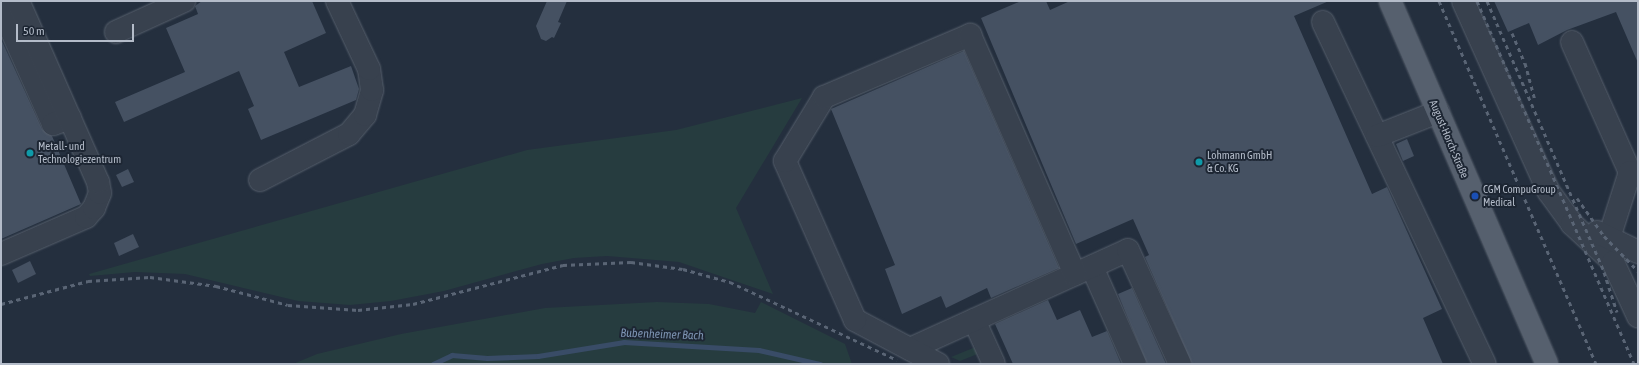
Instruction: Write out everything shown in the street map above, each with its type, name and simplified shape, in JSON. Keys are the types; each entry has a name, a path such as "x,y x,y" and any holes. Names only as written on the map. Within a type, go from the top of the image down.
{"main road":[{"name":"August-Horch-Straße","path":"1390,1 1542,362"}],"lane":[{"path":"1,254 86,217 98,201 98,182 18,1"},
{"path":"116,32 184,1"},
{"path":"260,180 349,134 365,115 372,90 371,77 337,1"},
{"path":"1464,1 1549,192 1565,216 1614,262 1638,316"},
{"path":"1,6 53,124 70,118"},
{"path":"1324,22 1485,364"},
{"path":"938,364 855,320 785,161 824,97 970,35 1084,270 1135,364"},
{"path":"1572,42 1630,172 1609,238"},
{"path":"1377,136 1438,112"},
{"path":"1565,216 1638,252"},
{"path":"910,349 1128,250 1180,364"},
{"path":"974,320 994,364"}],"green space":[{"path":"802,98 736,208 773,294 679,262 607,256 574,258 542,264 444,291 391,301 350,305 298,301 185,274 135,272 90,276 89,274 527,150 676,130"},
{"path":"657,302 709,304 755,313 761,302 845,344 852,364 293,364 317,354 401,334 545,308"},
{"path":"978,346 980,353 960,361 951,357"}],"building":[{"path":"202,1 312,1 326,33 284,52 299,87 351,66 359,89 356,100 261,140 248,109 254,106 239,71 124,122 115,102 185,72 166,28 198,14 195,6"},
{"path":"547,1 567,1 558,22 561,23 554,38 552,37 546,41 541,39 536,26"},
{"name":"Lohmann GmbH & Co. KG","path":"1021,1 1046,1 1050,10 1070,1 1329,1 1294,16 1372,194 1387,187 1442,309 1423,318 1443,364 1192,364 1145,257 1149,255 1133,219 1076,244 981,18"},
{"path":"1494,1 1638,1 1638,63 1616,12 1567,30 1538,45 1529,23 1508,32"},
{"name":"Metall- und Technologiezentrum","path":"1,39 42,129 52,136 81,204 1,239"},
{"path":"964,51 1059,268 991,298 987,288 946,308 941,296 902,314 885,269 895,265 831,109"},
{"path":"1407,139 1414,156 1403,161 1396,144"},
{"path":"128,169 134,182 122,187 116,175"},
{"path":"133,234 139,247 119,256 114,243"},
{"path":"30,261 36,274 18,283 12,270"},
{"path":"1132,288 1166,364 1147,364 1118,294"},
{"path":"1048,300 1057,320 1080,310 1092,337 1107,331 1121,364 1013,364 995,324"}],"waterway":[{"name":"Bubenheimer Bach","path":"433,364 452,355 487,358 538,356 624,342 759,350 820,364"}],"railway":[{"path":"1439,1 1596,364"},
{"path":"1477,1 1634,364"},
{"path":"1487,1 1604,272 1617,312"},
{"path":"1512,33 1525,63 1535,100"},
{"path":"1577,198 1604,236 1638,271"},
{"path":"1,304 88,281 150,277 216,286 288,305 358,310 413,304 563,265 631,262 683,269 730,282 897,360"}],"place":[{"name":"Metall- und Technologiezentrum","path":"30,153"},
{"name":"Lohmann GmbH & Co. KG","path":"1199,162"},
{"name":"CGM CompuGroup Medical","path":"1475,196"}]}
